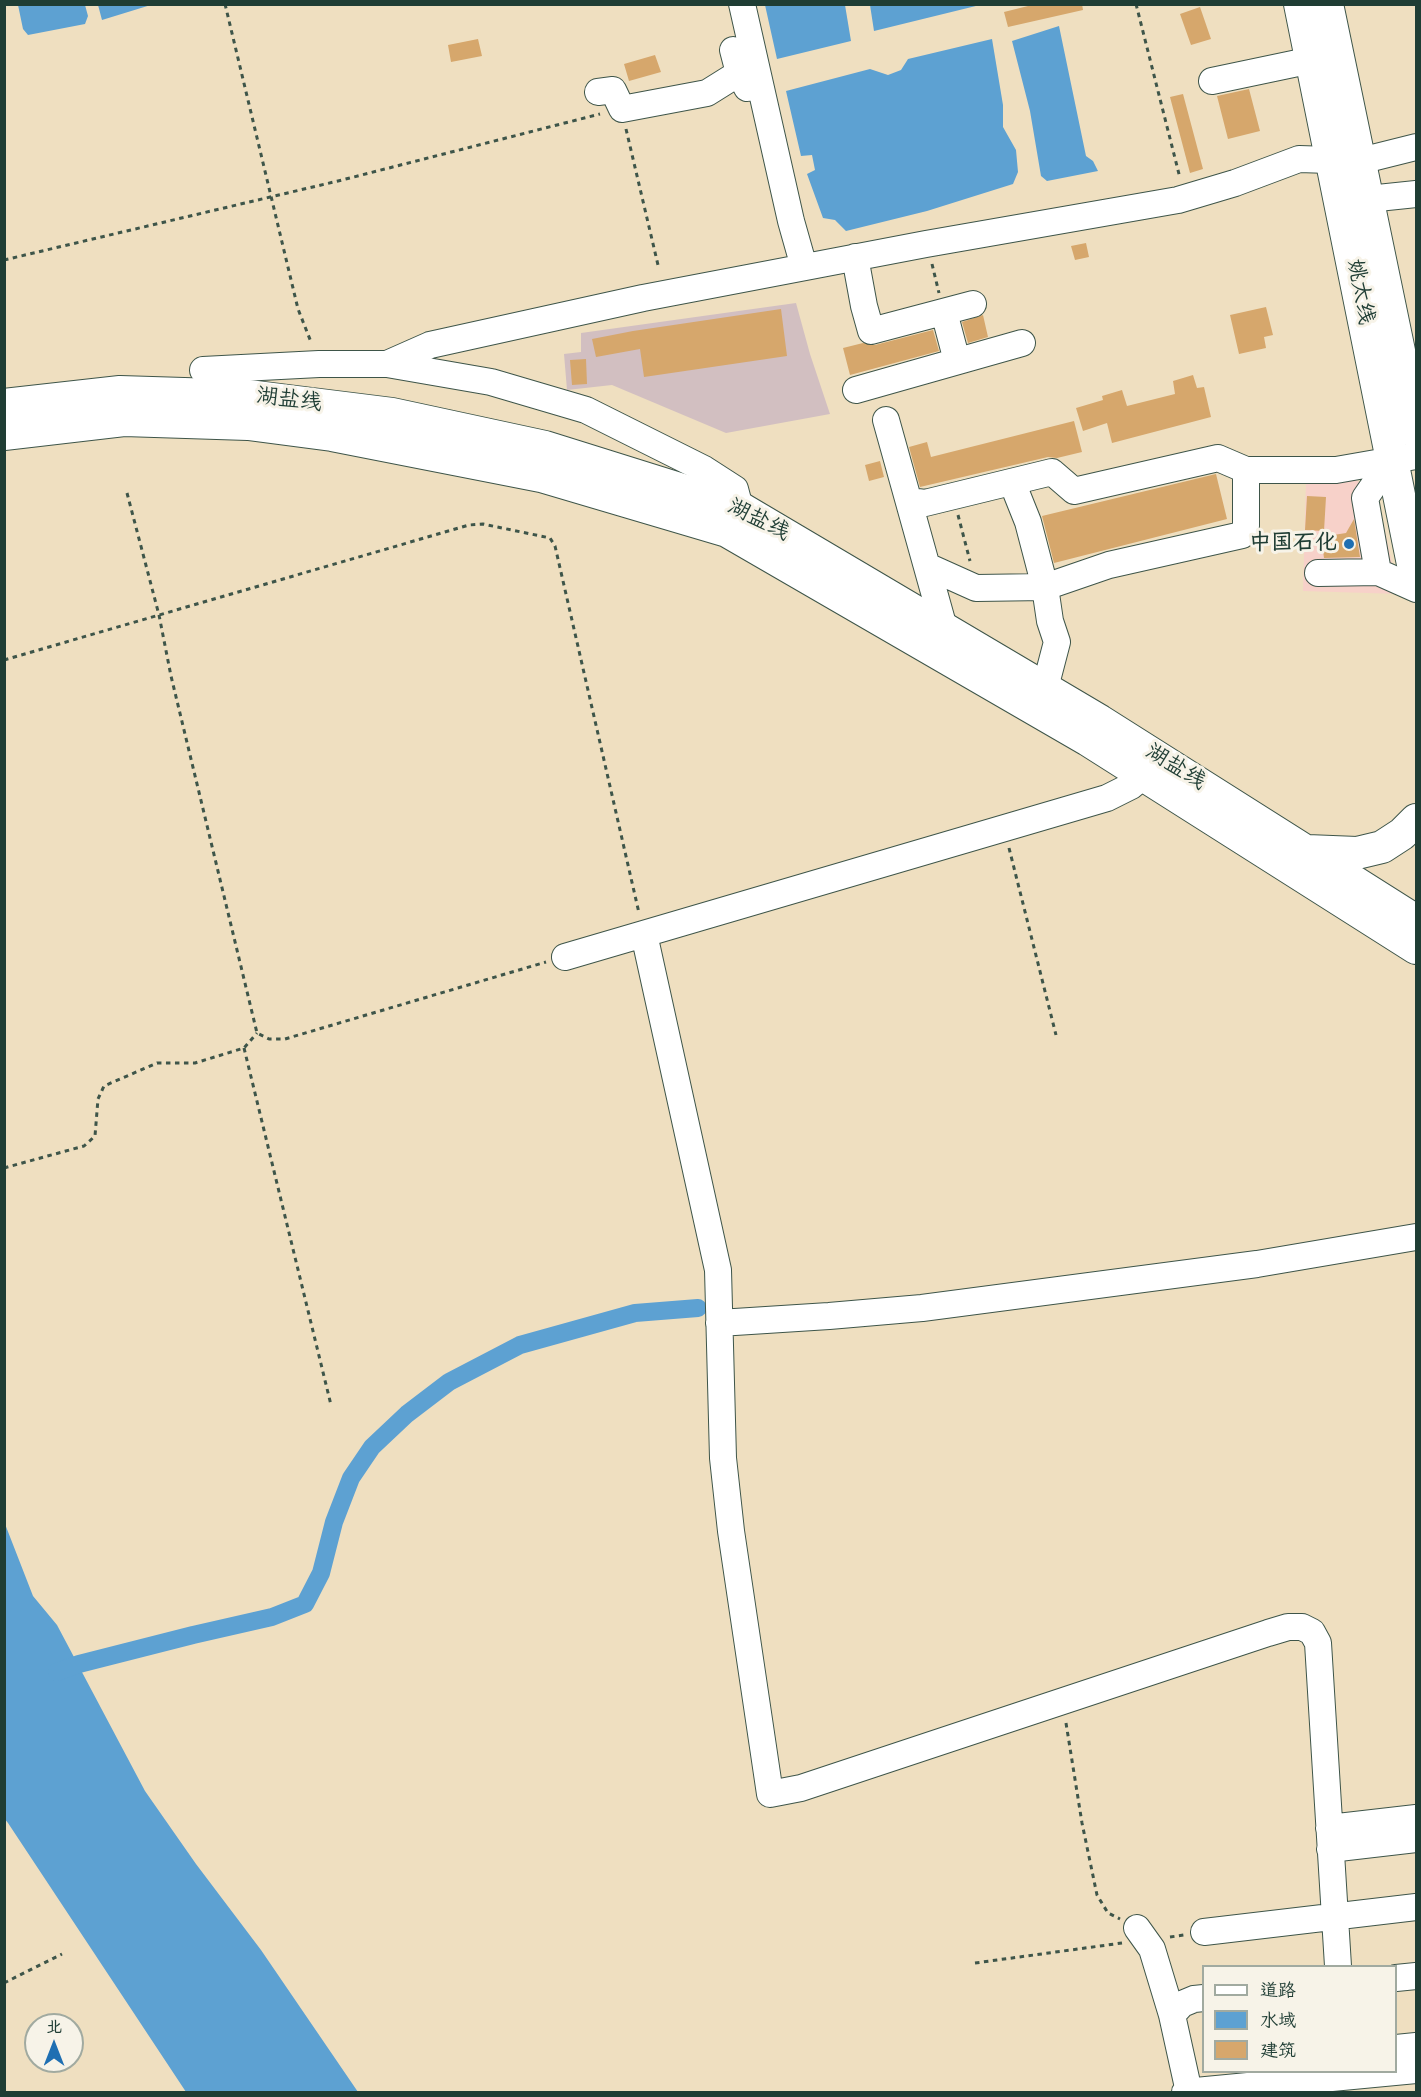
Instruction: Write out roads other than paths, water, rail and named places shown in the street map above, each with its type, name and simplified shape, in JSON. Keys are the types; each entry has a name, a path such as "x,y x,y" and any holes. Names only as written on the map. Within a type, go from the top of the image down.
{"main road":[{"name":"姚太线","path":"1300,4 1312,60 1346,160 1368,198 1416,433"},
{"name":"姚太线","path":"1327,4 1346,160 1404,458 1416,579"},
{"name":"湖盐线","path":"4,405 120,392 248,396 392,414 545,447 740,507 1100,721 1416,921"},
{"name":"湖盐线","path":"4,434 124,420 248,424 332,435 541,476 727,531 1088,740 1416,948"},
{"path":"1305,851 1357,853 1382,847 1402,834 1416,820"}],"street":[{"path":"742,4 791,221 804,267"},
{"path":"1212,81 1312,60"},
{"path":"598,92 613,90 622,109 707,93 736,61 748,89 761,93"},
{"path":"387,364 430,345 643,298 855,257 1185,198 1235,183 1299,159 1346,160 1416,147"},
{"path":"1368,198 1416,194"},
{"path":"855,257 871,332 973,304"},
{"path":"944,312 957,361"},
{"path":"856,390 1022,343"},
{"path":"203,370 319,364 387,364 491,382 586,410 704,469 735,489 740,507"},
{"path":"886,420 944,628"},
{"path":"909,501 925,503 1053,472 1074,491 1218,458 1246,470 1336,470 1404,458"},
{"path":"1378,572 1365,498 1404,458"},
{"path":"927,566 976,588 1045,587 1109,565 1242,535 1246,526 1246,470"},
{"path":"1012,482 1028,522 1045,587 1050,621 1057,642 1045,688"},
{"path":"1318,573 1378,572 1416,589"},
{"path":"565,957 1005,837 1107,798 1131,786 1144,775"},
{"path":"644,934 718,1270 723,1447 730,1521 770,1794 801,1788 1287,1627 1302,1627 1312,1632 1318,1643 1338,1965"},
{"path":"719,1323 922,1308 1257,1264 1416,1237"},
{"path":"1330,1839 1416,1818"},
{"path":"1330,1839 1416,1839"},
{"path":"1204,1932 1416,1907"},
{"path":"1142,1934 1152,1949 1190,2083 1356,2079 1396,2073"},
{"path":"1397,1978 1416,1976"},
{"path":"1172,2015 1182,2004 1202,1998"},
{"path":"1397,2048 1416,2046"},
{"path":"1397,2073 1416,2070"}],"water":[{"path":"98,4 154,4 102,20 98,5"},
{"path":"870,4 984,4 874,31 870,5"},
{"path":"18,5 85,5 88,16 85,24 28,35 23,29"},
{"path":"765,5 845,5 851,41 777,59"},
{"path":"1059,26 1086,156 1093,161 1098,171 1047,181 1041,176 1030,111 1012,41"},
{"path":"992,39 1003,105 1003,127 1016,150 1018,172 1013,184 927,211 846,231 835,220 823,218 807,174 815,170 812,155 801,156 786,91 870,69 888,75 901,70 908,59"},
{"path":"5,1524 33,1596 57,1625 145,1791 196,1864 261,1950 358,2092 186,2092 4,1818"}],"waterway":[{"path":"57,1672 79,1664 272,1617 305,1604 321,1573 334,1522 351,1478 372,1447 407,1414 449,1382 520,1345 635,1313 698,1308"}],"place":[{"name":"中国石化","path":"1349,544"}]}
